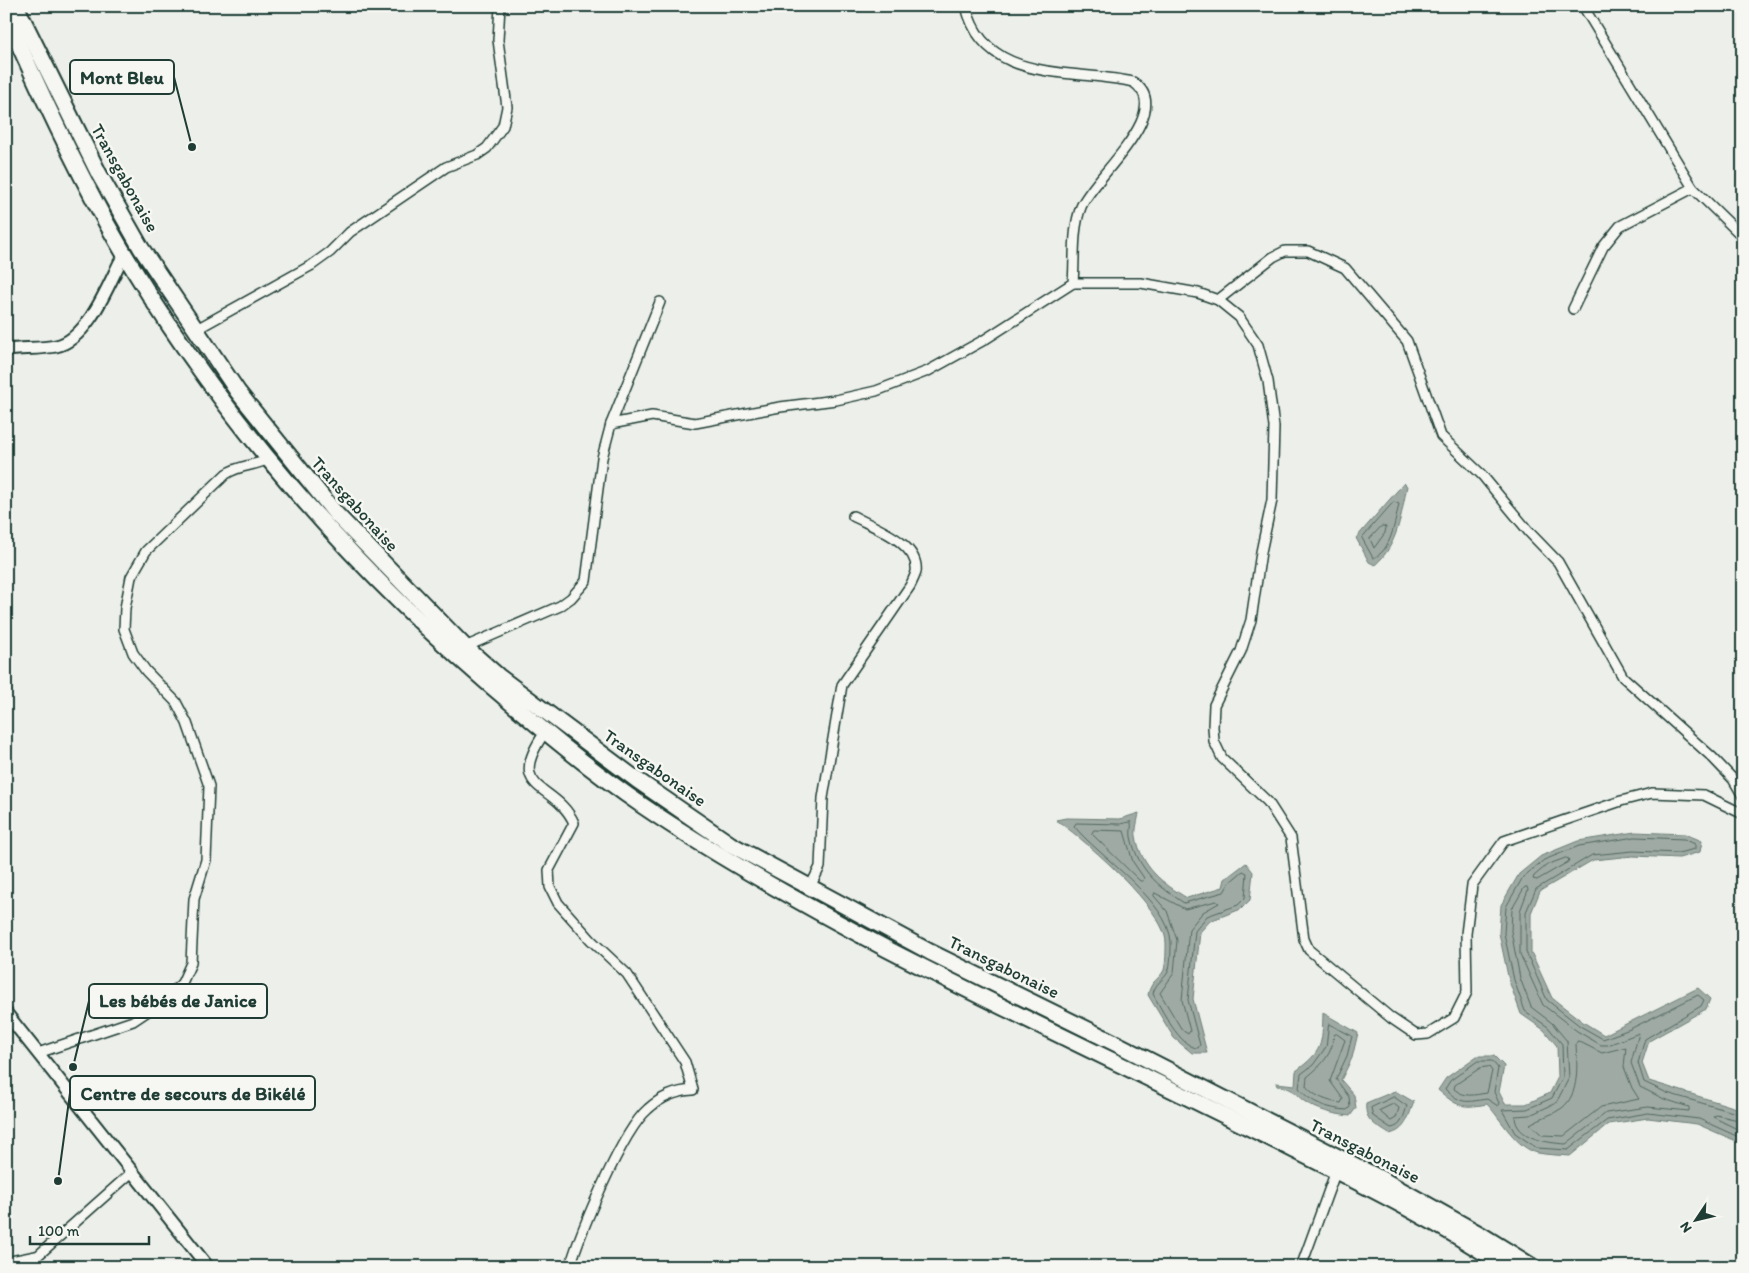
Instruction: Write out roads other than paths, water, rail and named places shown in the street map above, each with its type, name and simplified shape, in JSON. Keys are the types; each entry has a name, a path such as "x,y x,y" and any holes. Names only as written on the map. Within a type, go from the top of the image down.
{"highway":[{"name":"Transgabonaise","path":"16,6 99,174 141,248 243,399 336,514 464,646 564,727 730,844 981,978 1123,1046 1339,1165 1506,1267"},
{"name":"Transgabonaise","path":"6,15 58,129 127,257 202,370 269,459 352,554 473,672 545,732 642,805 776,888 887,948 1475,1231 1533,1267"}],"street":[{"path":"195,330 312,265 330,252 350,232 446,167 477,155 487,148 503,126 507,107 498,40 500,6"},
{"path":"966,6 968,15 984,41 995,54 1006,61 1029,67 1133,82 1142,88 1145,95 1146,109 1136,132 1121,155 1094,187 1081,207 1075,236 1073,283"},
{"path":"1583,6 1693,188 1743,236"},
{"path":"1573,309 1604,247 1620,226 1693,188"},
{"path":"6,350 56,346 70,339 98,306 120,262 141,248"},
{"path":"1218,300 1285,251 1308,251 1345,268 1407,341 1441,436 1482,475 1528,532 1558,562 1623,677 1712,757 1733,779 1743,796"},
{"path":"611,424 652,416 695,423 780,407 836,400 876,391 928,371 984,340 1073,283 1141,283 1198,293 1218,300 1239,317 1258,345 1268,381 1274,427 1272,500 1261,552 1256,596 1241,651 1214,705 1214,741 1222,758 1268,802 1291,838 1304,939 1309,950 1391,1018 1416,1035 1428,1034 1454,1018 1467,992 1466,934 1472,886 1504,842 1621,801 1652,793 1704,795 1743,814"},
{"path":"464,646 560,606 571,598 586,581 602,458 611,424 660,302"},
{"path":"38,1053 133,1021 166,999 182,983 191,963 194,899 206,860 209,786 187,723 176,702 146,671 133,653 124,629 125,608 131,577 146,551 226,474 235,468 253,466 269,459"},
{"path":"810,887 820,867 823,798 842,685 910,586 916,571 914,558 906,544 853,516"},
{"path":"545,732 532,752 529,762 530,774 536,784 570,813 574,823 549,870 550,887 558,903 591,940 628,974 685,1062 693,1090 678,1091 664,1098 647,1109 636,1122 624,1143 577,1244 570,1267"},
{"path":"6,1013 131,1173 196,1248 208,1267"},
{"path":"1301,1267 1339,1165"},
{"path":"25,1267 131,1173"},
{"path":"6,1262 36,1256"}],"water":[{"path":"1404,483 1407,486 1394,539 1383,557 1375,565 1369,562 1356,538"},
{"path":"1139,813 1136,836 1143,857 1161,880 1187,898 1223,887 1225,879 1246,863 1253,872 1250,900 1241,909 1210,921 1200,932 1193,999 1207,1053 1192,1053 1174,1038 1148,995 1151,986 1164,970 1166,956 1166,943 1162,929 1153,913 1122,876 1069,829 1056,820 1066,818 1120,819"},
{"path":"1635,832 1685,834 1702,841 1700,852 1679,858 1633,856 1593,860 1540,891 1531,913 1531,952 1552,998 1583,1022 1604,1035 1698,988 1710,999 1706,1009 1649,1041 1642,1063 1649,1081 1743,1110 1743,1144 1697,1124 1648,1118 1609,1124 1570,1156 1538,1153 1523,1146 1516,1140 1487,1104 1460,1105 1450,1100 1438,1090 1446,1078 1477,1056 1494,1056 1504,1066 1499,1092 1505,1104 1526,1104 1550,1093 1558,1077 1557,1046 1544,1030 1521,1014 1509,981 1499,933 1501,905 1519,874 1541,856 1578,841"},
{"path":"1323,1013 1358,1033 1352,1058 1341,1080 1354,1095 1356,1108 1350,1116 1320,1110 1304,1101 1290,1089 1277,1086 1276,1083 1295,1085 1296,1071 1311,1058 1319,1046"},
{"path":"1395,1091 1414,1102 1403,1127 1389,1134 1375,1125 1369,1118 1366,1103"}],"place":[{"name":"Mont Bleu","path":"192,147"},
{"name":"Les bébés de Janice","path":"73,1067"},
{"name":"Centre de secours de Bikélé","path":"58,1181"}]}
